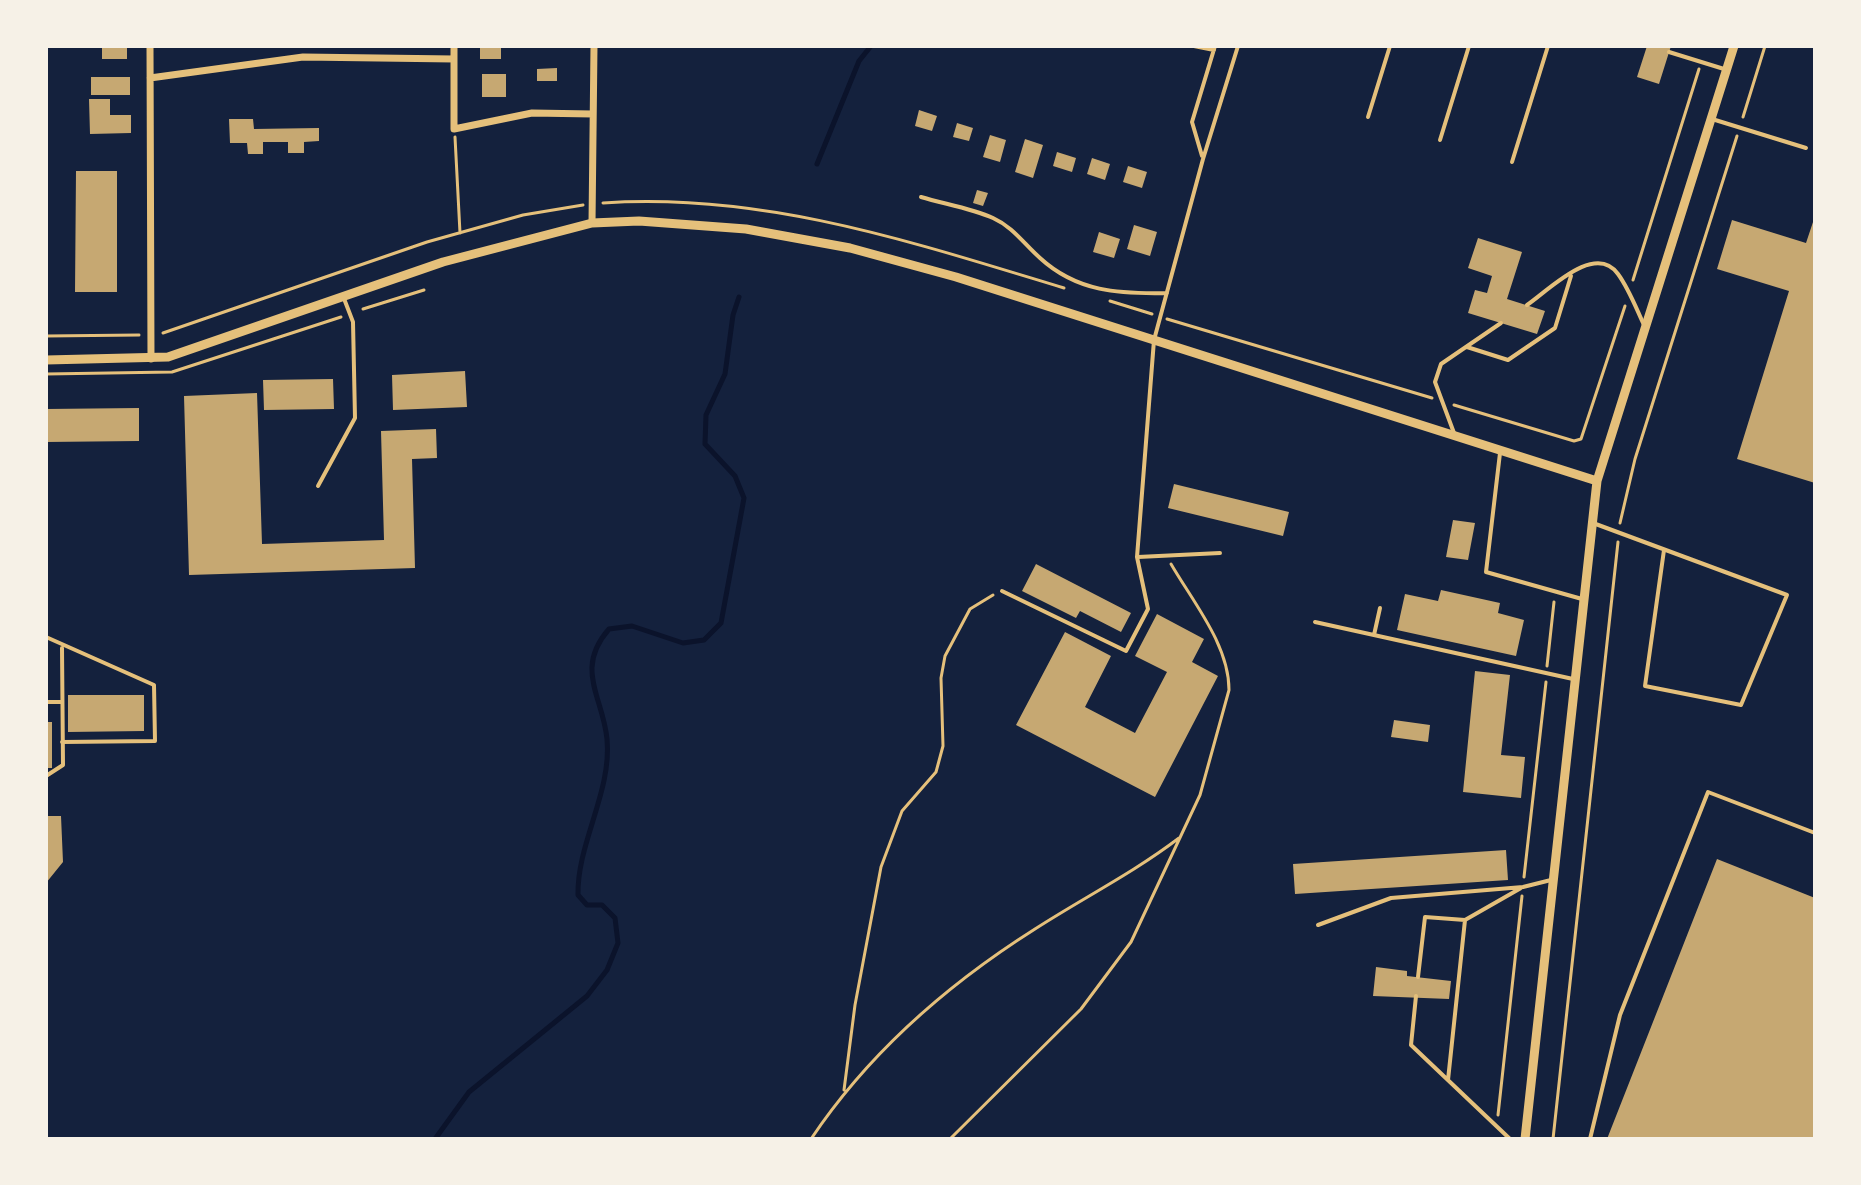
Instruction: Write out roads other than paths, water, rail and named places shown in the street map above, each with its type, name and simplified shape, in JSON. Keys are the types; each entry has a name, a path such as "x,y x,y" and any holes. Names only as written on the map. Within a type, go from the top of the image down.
{"street":[{"path":"150,46 151,359"},
{"path":"303,46 303,57"},
{"path":"454,46 454,129 532,113 593,114"},
{"path":"592,223 594,46"},
{"path":"1525,1139 1597,481 1734,46"},
{"path":"150,78 303,57 454,59"},
{"path":"46,360 151,359 183,353 473,253 592,223 639,221 746,229 850,248 956,277 1597,481"}],"lane":[{"path":"1194,46 1215,48 1192,122 1203,159"},
{"path":"1002,591 1126,651 1148,609 1137,557 1154,340 1203,159 1238,46"},
{"path":"1368,117 1390,46"},
{"path":"1440,140 1469,46"},
{"path":"1512,162 1548,46"},
{"path":"1669,52 1726,70"},
{"path":"1711,119 1806,148"},
{"path":"921,197 993,218 1016,232 1041,259 1072,281 1114,294 1167,293"},
{"path":"1527,305 1588,263 1603,262 1617,272 1645,327"},
{"path":"1467,347 1508,360 1555,328 1572,274"},
{"path":"318,486 355,418 353,322 343,296"},
{"path":"1455,436 1435,382 1441,364 1501,323"},
{"path":"1500,450 1486,572 1584,600"},
{"path":"1593,522 1787,595 1741,705 1645,686 1664,550"},
{"path":"1137,557 1220,553"},
{"path":"1374,635 1380,608"},
{"path":"1315,622 1575,680"},
{"path":"46,637 62,648 154,685 155,741 62,742"},
{"path":"46,776 63,765 62,648"},
{"path":"46,702 62,702"},
{"path":"1590,1139 1620,1015 1708,792 1815,833"},
{"path":"1318,925 1391,898 1523,887 1554,879"},
{"path":"1418,977 1425,917 1465,920 1523,887"},
{"path":"1448,1080 1465,920"},
{"path":"1416,996 1411,1045 1510,1139"}],"waterway":[{"path":"817,164 859,61 871,46"},
{"path":"435,1139 469,1092 587,996 607,970 618,943 615,918 602,905 587,905 578,895 583,856 600,798 607,759 605,724 593,683 593,657 609,629 632,626 683,643 704,640 721,623 744,498 735,476 705,444 706,415 725,374 733,315 739,297"}]}
